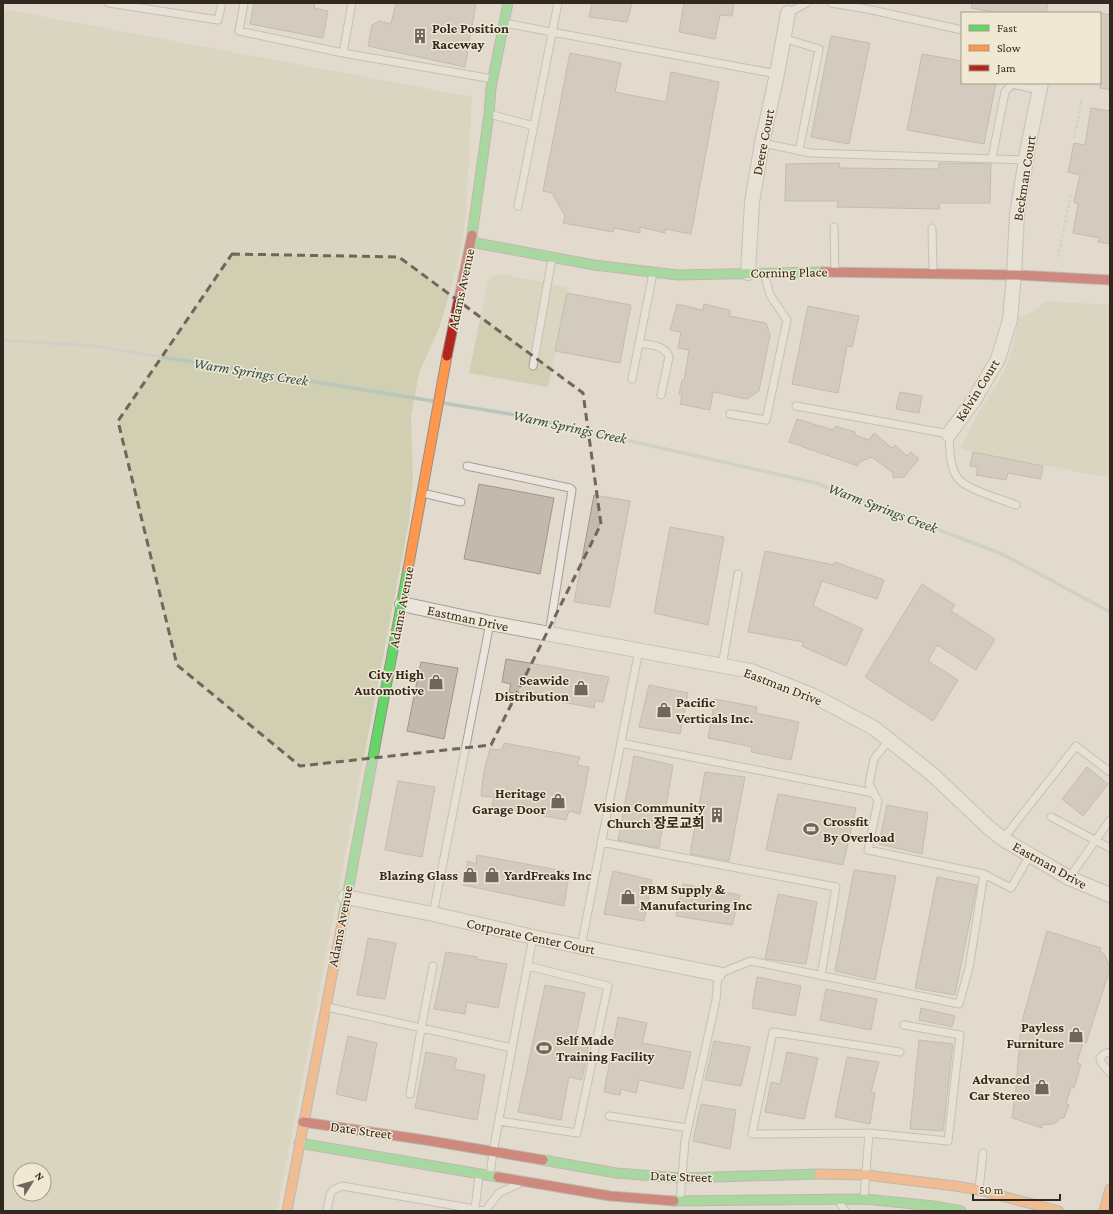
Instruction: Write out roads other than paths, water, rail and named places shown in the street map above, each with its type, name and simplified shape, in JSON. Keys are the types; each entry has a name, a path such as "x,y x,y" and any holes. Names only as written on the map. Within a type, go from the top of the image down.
{"street":[{"name":"Adams Avenue","path":"287,1211 324,1007 402,604 434,420 471,242 493,79 508,3"},
{"name":"Deere Court","path":"748,273 752,202 762,143 788,13"},
{"name":"Beckman Court","path":"1014,275 1017,214 1040,86"},
{"name":"Corning Place","path":"471,242 552,258 677,275 835,272 1014,275 1110,280"},
{"name":"Kelvin Court","path":"949,434 974,400 998,359 1010,320 1014,275"},
{"name":"Eastman Drive","path":"402,604 490,623 751,671 814,696 874,728 932,774 988,827 1003,839 1068,878 1110,895"},
{"name":"Corporate Center Court","path":"345,897 433,914 581,947 718,974"},
{"name":"Date Street","path":"304,1122 425,1140 616,1173 682,1178 821,1174 866,1175 979,1190 1059,1211"},
{"name":"Date Street","path":"299,1144 610,1196 680,1204 864,1199 934,1206 961,1211"},
{"path":"1104,1211 1110,1189"}],"lane":[{"path":"109,3 218,20 222,3"},
{"path":"244,3 239,31 343,53 493,79"},
{"path":"343,53 352,3"},
{"path":"518,206 558,3"},
{"path":"788,13 807,3"},
{"path":"831,3 867,9 961,30"},
{"path":"504,23 777,74"},
{"path":"783,38 819,49 799,151"},
{"path":"992,158 1005,92 1012,84 1040,86"},
{"path":"489,114 534,126"},
{"path":"762,143 811,152 1026,160"},
{"path":"834,227 835,272"},
{"path":"932,228 933,274"},
{"path":"533,366 552,258"},
{"path":"632,379 653,272"},
{"path":"730,414 766,420 787,320 770,295 764,273"},
{"path":"639,343 662,348 667,352 669,357 661,395"},
{"path":"796,406 949,434 952,464 957,477 965,485 1016,505"},
{"path":"467,466 570,488 572,490 549,634"},
{"path":"422,493 461,502"},
{"path":"722,666 738,574"},
{"path":"433,914 490,623"},
{"path":"581,947 638,650"},
{"path":"889,740 874,759 869,784 878,801 868,850 984,874 1010,888 1030,855"},
{"path":"621,743 873,793"},
{"path":"1003,839 1076,746 1110,772"},
{"path":"1051,817 1110,848"},
{"path":"1068,878 1110,821"},
{"path":"602,842 836,887 820,976"},
{"path":"680,1204 685,1141 716,1000 718,974 752,961 959,1004 969,968 984,874"},
{"path":"490,1176 493,1152 533,937"},
{"path":"410,1094 433,966"},
{"path":"499,1121 577,1133 608,986 528,966"},
{"path":"324,1007 512,1048"},
{"path":"900,1052 773,1032 752,1134 869,1134 948,1141 960,1035 904,1025"},
{"path":"1110,1052 1098,1057 1110,1073"},
{"path":"609,1116 688,1128"},
{"path":"864,1199 869,1134"},
{"path":"979,1190 983,1153"},
{"path":"475,1209 479,1174"},
{"path":"327,1211 330,1196 333,1190 342,1186 485,1211 500,1194 524,1182"},
{"path":"838,1199 845,1211"},
{"path":"884,1208 896,1202"}],"waterway":[{"name":"Warm Springs Creek","path":"3,340 94,346 433,401"},
{"name":"Warm Springs Creek","path":"443,403 516,415 816,483 1002,554 1110,612"}],"place":[{"name":"Pole Position Raceway","path":"420,36"},
{"name":"City High Automotive","path":"436,682"},
{"name":"Seawide Distribution","path":"581,688"},
{"name":"Pacific Verticals Inc.","path":"664,710"},
{"name":"Heritage Garage Door","path":"558,801"},
{"name":"Vision Community Church 장로교회","path":"717,815"},
{"name":"Crossfit By Overload","path":"811,829"},
{"name":"Blazing Glass","path":"470,875"},
{"name":"YardFreaks Inc","path":"492,875"},
{"name":"PBM Supply & Manufacturing Inc","path":"628,897"},
{"name":"Payless Furniture","path":"1076,1035"},
{"name":"Self Made Training Facility","path":"544,1048"},
{"name":"Advanced Car Stereo","path":"1042,1087"}]}
